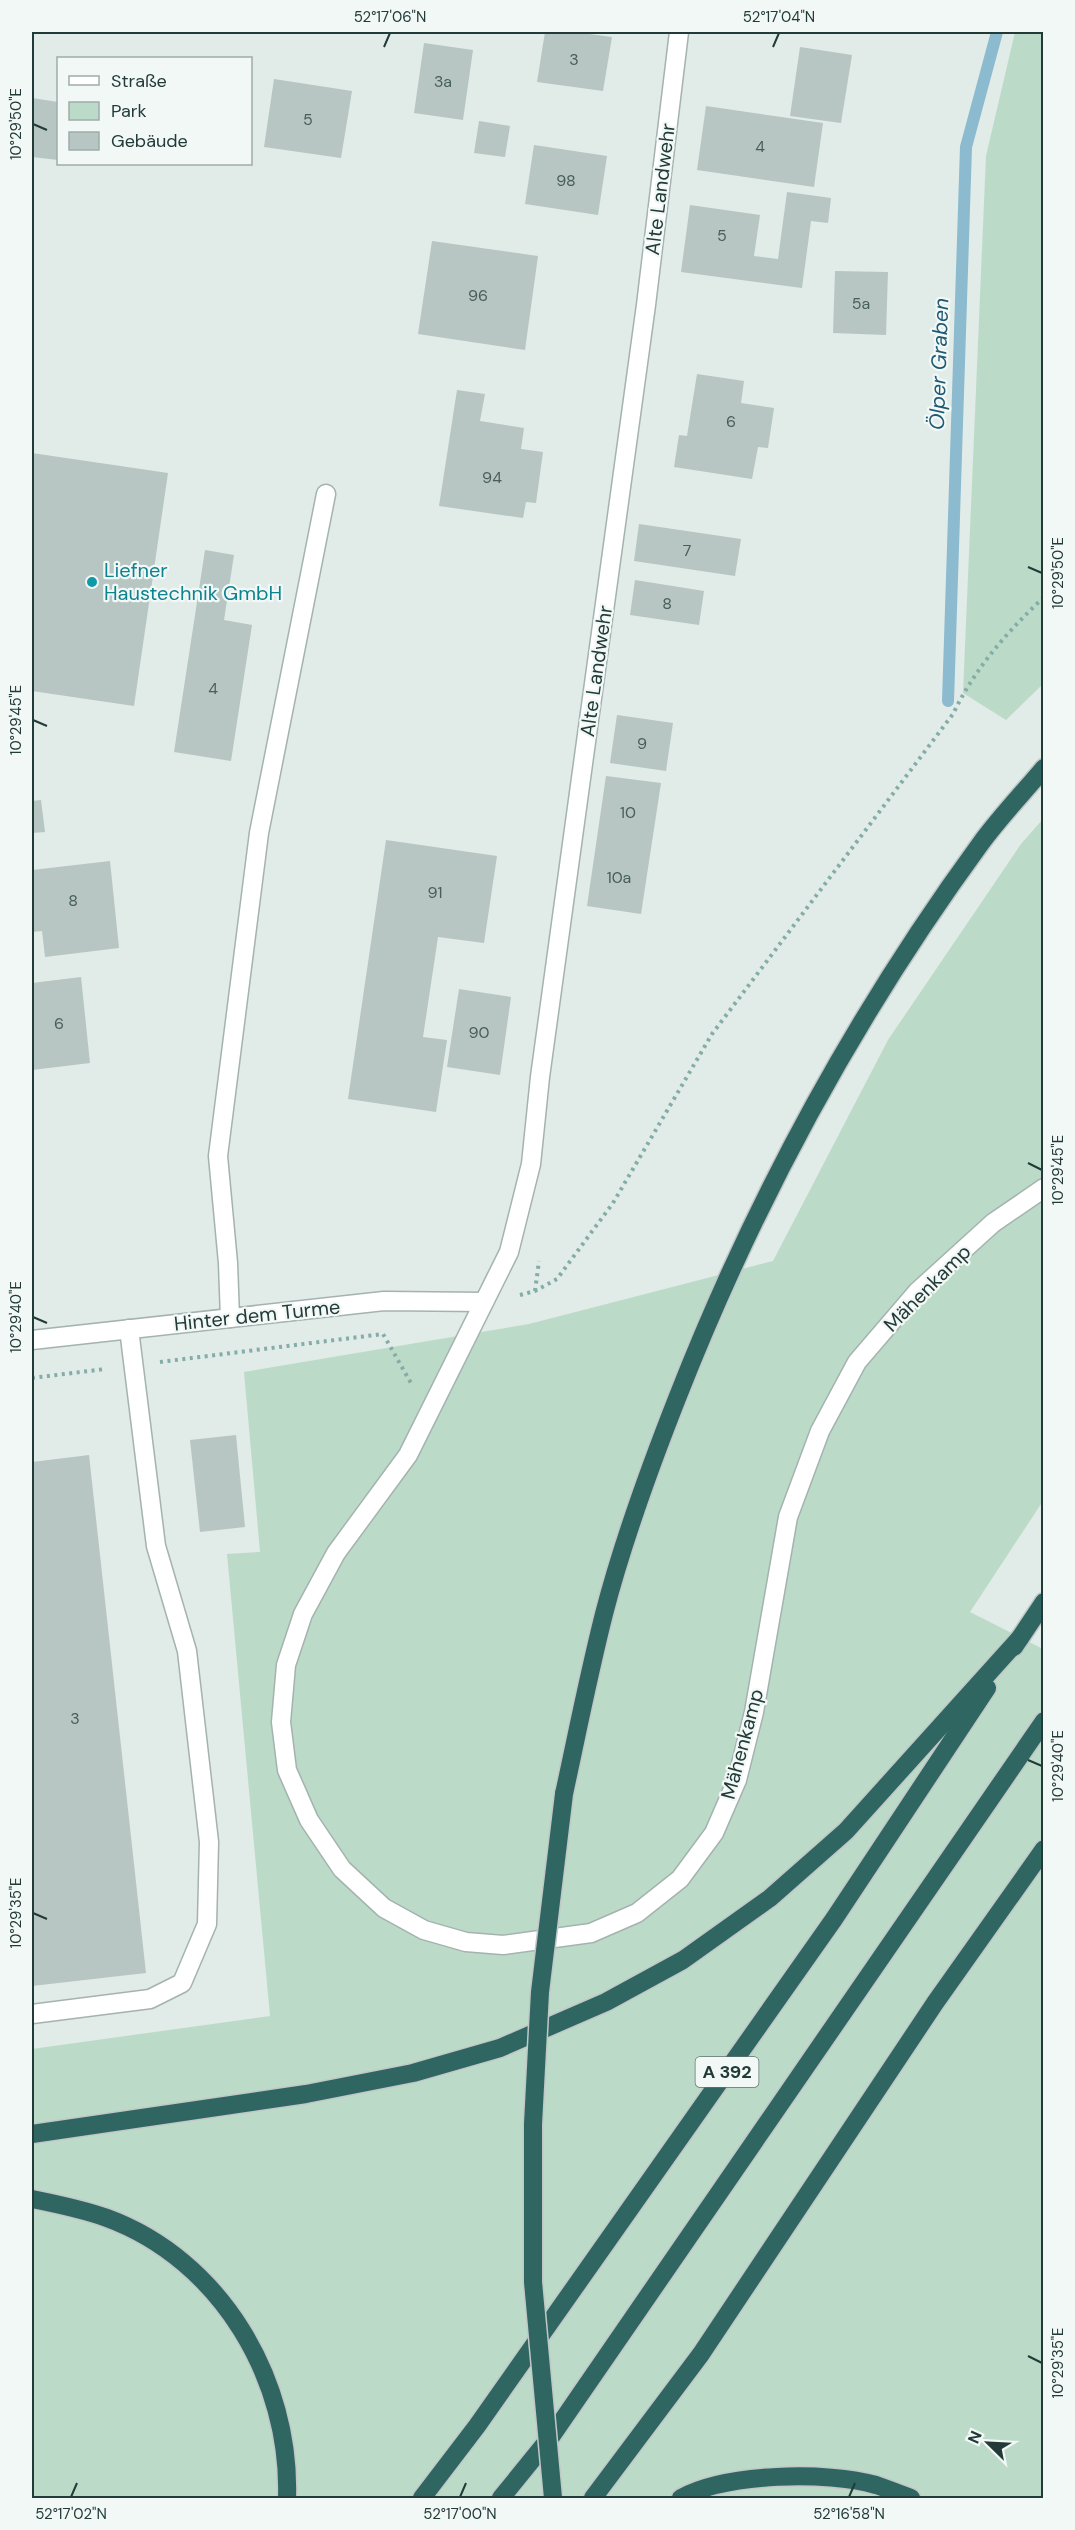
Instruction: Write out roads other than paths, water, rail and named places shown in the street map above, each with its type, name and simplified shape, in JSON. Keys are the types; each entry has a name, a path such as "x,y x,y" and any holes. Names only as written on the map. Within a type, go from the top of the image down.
{"highway":[{"path":"554,2499 533,2282 532,2124 540,1992 564,1794 604,1612 650,1470 706,1326 756,1215 814,1103 892,975 982,842 1044,768"},
{"name":"A 392","path":"422,2499 477,2426 834,1919 1044,1602"},
{"path":"32,2133 306,2094 413,2073 500,2048 606,2002 683,1960 779,1890 846,1831 1020,1638"},
{"path":"501,2499 553,2434 1044,1720"},
{"path":"593,2499 700,2354 935,2003 1044,1849"},
{"path":"32,2199 70,2206 99,2215 146,2236 179,2260 209,2287 241,2327 257,2354 273,2391 283,2431 288,2472 287,2499"},
{"path":"681,2499 690,2493 743,2479 815,2477 875,2485 911,2499"}],"street":[{"name":"Alte Landwehr","path":"484,1302 509,1252 531,1164 542,1065 646,305 679,32"},
{"path":"230,1318 228,1263 218,1156 259,833 326,494"},
{"name":"Mähenkamp","path":"484,1302 408,1455 336,1553 303,1614 286,1665 281,1722 287,1770 309,1820 342,1869 384,1908 424,1930 466,1942 503,1945 591,1933 638,1913 680,1879 714,1833 737,1780 754,1712 788,1517 820,1431 857,1362 917,1292 993,1223 1044,1188"},
{"name":"Hinter dem Turme","path":"32,1340 384,1301 484,1302"},
{"path":"32,2014 150,1999 182,1983 207,1924 209,1842 187,1651 156,1546 129,1329"}],"waterway":[{"name":"Ölper Graben","path":"948,701 966,147 997,32"}],"place":[{"name":"Liefner Haustechnik GmbH","path":"92,582"}]}
